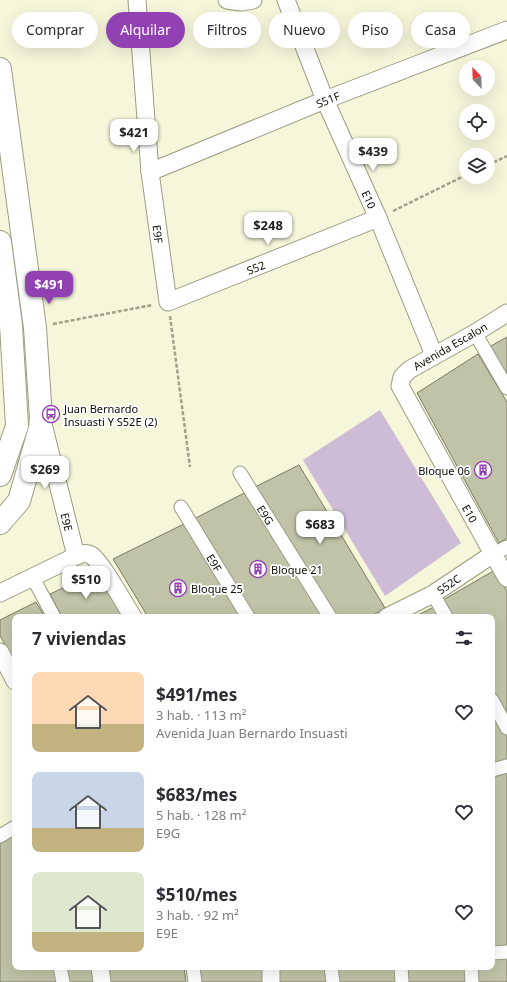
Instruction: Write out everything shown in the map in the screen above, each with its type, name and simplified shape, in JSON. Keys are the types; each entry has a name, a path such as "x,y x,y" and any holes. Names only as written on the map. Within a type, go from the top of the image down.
{"main road":[{"path":"0,69 35,328 41,418 40,428 19,501 0,523"},
{"path":"0,242 11,325 17,426 0,475"}],"street":[{"name":"E9F","path":"137,0 150,172 168,302"},
{"path":"227,0 241,2 253,0"},
{"name":"E10","path":"286,0 325,100 378,218 434,355"},
{"name":"S51F","path":"150,172 325,100 507,30"},
{"name":"S52","path":"168,302 378,218"},
{"name":"Avenida Escalon","path":"400,386 402,377 409,370 507,313"},
{"path":"475,333 507,388"},
{"name":"E10","path":"400,386 500,550 507,578"},
{"name":"E9E","path":"41,418 80,554"},
{"name":"E9G","path":"240,473 328,614"},
{"name":"E9F","path":"181,507 246,614"},
{"name":"S52C","path":"395,614 434,594 500,550"},
{"path":"0,593 80,554 91,555 99,564 131,614"},
{"path":"33,578 52,614"},
{"path":"434,594 444,614"},
{"path":"0,652 12,676"},
{"path":"495,706 507,728"},
{"path":"495,769 507,766"},
{"path":"0,836 12,829"},
{"path":"495,953 507,952"},
{"path":"61,970 63,982"},
{"path":"100,970 102,982"},
{"path":"193,970 195,982"},
{"path":"271,970 272,982"},
{"path":"332,970 333,982"},
{"path":"401,970 402,982"},
{"path":"471,970 472,982"}],"path":[{"path":"495,162 507,156"},
{"path":"378,218 459,178"},
{"path":"35,328 168,302 190,468"}],"shaded area":[{"path":"380,410 461,543 385,596 303,460"}],"building":[{"path":"507,337 507,379 489,347"},
{"name":"Bloque 06","path":"478,354 507,402 507,538 499,543 417,393"},
{"path":"299,465 385,608 375,614 333,614 255,487"},
{"name":"Bloque 21","path":"248,491 323,614 249,614 192,520"},
{"name":"Bloque 25","path":"186,523 241,614 146,614 113,559"},
{"path":"495,570 507,591 507,718 495,696 495,614 450,614 443,600"},
{"path":"95,573 123,614 60,614 50,594"},
{"path":"36,602 43,614 12,614"},
{"path":"434,607 438,614 420,614"},
{"path":"12,614 12,659 0,635 0,620"},
{"path":"495,714 507,736 507,761 495,765"},
{"path":"507,773 507,949 495,949 495,776"},
{"path":"12,835 12,970 59,970 61,982 0,982 0,841"},
{"path":"507,957 507,982 477,982 476,970 495,970 495,958"},
{"path":"65,970 92,970 94,982 67,982"},
{"path":"108,970 184,970 186,982 110,982"},
{"path":"198,970 265,970 266,982 200,982"},
{"path":"275,970 327,970 328,982 277,982"},
{"path":"335,970 397,970 398,982 337,982"},
{"path":"406,970 467,970 468,982 407,982"}],"place":[{"name":"Juan Bernardo Insuasti Y S52E (2)","path":"51,414"},
{"name":"Bloque 06","path":"483,470"},
{"name":"Bloque 21","path":"258,569"},
{"name":"Bloque 25","path":"178,588"}]}
